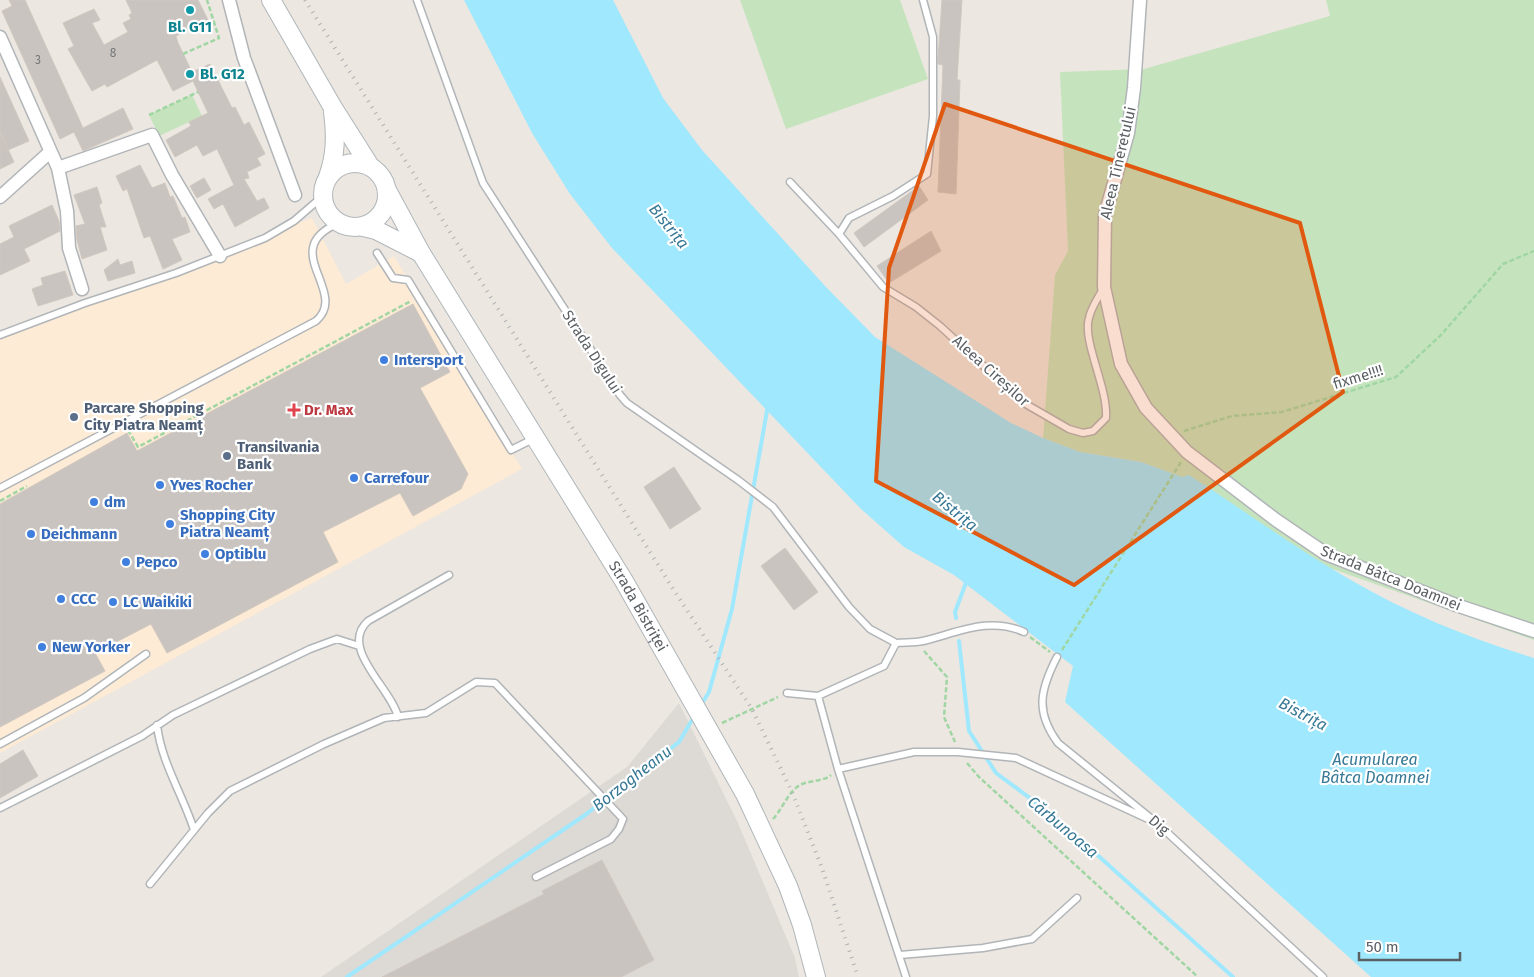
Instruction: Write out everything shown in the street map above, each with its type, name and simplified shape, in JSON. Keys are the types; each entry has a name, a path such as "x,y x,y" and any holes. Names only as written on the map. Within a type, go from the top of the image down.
{"main road":[{"path":"271,0 332,106 370,166"},
{"path":"332,106 336,132 334,159 323,196 330,216 346,226 376,230 421,253"},
{"path":"328,177 343,165 362,163 379,172 388,192 384,210 372,223 363,227"},
{"name":"Strada Bistriței","path":"388,192 421,253 624,581 709,729 763,830 800,917 816,977"}],"street":[{"path":"229,0 244,58 295,195"},
{"name":"Aleea Tineretului","path":"1140,0 1134,88 1128,132 1105,215 1104,287 1121,364 1146,408 1187,452"},
{"path":"0,38 58,168 67,211 69,248 82,289"},
{"path":"58,168 152,134 172,175 220,256"},
{"path":"0,197 50,152"},
{"name":"Strada Bâtca Doamnei","path":"1187,452 1276,520 1326,554 1456,605 1534,631"}],"lane":[{"name":"Strada Digului","path":"417,0 483,183 620,395 627,403 767,502 849,607 870,629 896,643"},
{"path":"839,234 849,218 893,196 927,174 933,116 933,37 923,0"},
{"name":"Aleea Cireșilor","path":"790,182 839,234 883,287 916,307 940,326 1024,403 1069,429 1083,433 1092,432 1106,418 1107,404 1092,351 1088,319 1104,287"},
{"path":"0,335 265,238 289,224 323,196"},
{"path":"0,488 316,321 322,316 325,297 316,270 312,247 317,237 326,229 339,223"},
{"path":"377,253 393,278 408,280 511,450 536,438"},
{"path":"398,716 396,706 365,660 359,646 358,636 362,627 368,621 449,575"},
{"path":"786,694 818,696 884,666 896,643 918,641 958,629 1008,625 1024,632"},
{"path":"0,808 142,736 173,715 310,648 337,639 359,646"},
{"path":"0,744 84,698 146,654"},
{"name":"Dig","path":"1057,657 1050,671 1042,702 1046,726 1058,742 1158,824 1323,977"},
{"path":"150,884 208,813 230,791 324,744 384,718 426,714 476,682 495,683 623,819 619,829 610,839 536,878"},
{"path":"818,696 838,769 906,977"},
{"path":"157,726 159,746 187,808 194,830"},
{"path":"838,769 914,752 958,752 1016,758 1158,824"},
{"path":"900,955 983,948 1032,939 1077,898"}],"path":[{"path":"183,54 219,38 208,0"},
{"path":"149,115 198,92"},
{"name":"fixme!!!!","path":"1172,435 1232,416 1282,412 1396,377 1441,334 1503,264 1534,251"},
{"path":"120,435 128,430 138,447 419,297"},
{"path":"1024,632 1057,657 1187,452"},
{"path":"0,501 34,482"},
{"path":"918,641 947,677 944,717 958,752 979,777 1198,977"},
{"path":"709,729 786,694"},
{"path":"763,830 785,806 788,795 800,785 828,777 838,769"}],"highlighted area":[{"path":"945,104 1300,223 1343,392 1074,585 876,481 889,268"}],"shaded area":[{"path":"312,218 346,284 394,256 522,469 0,753 0,334"},
{"path":"679,703 738,823 795,958 799,977 321,977 627,767"}],"green space":[{"path":"740,0 900,0 928,79 786,129"},
{"path":"1326,0 1534,0 1534,640 1324,566 1181,477 1141,462 1080,452 1043,438 1055,275 1068,251 1060,72 1144,69 1330,16"},
{"path":"192,95 202,116 159,136 149,115"}],"water":[{"path":"464,0 613,0 663,98 702,150 826,287 875,337 1011,423 1080,452 1141,462 1182,477 1189,475 1308,554 1393,603 1439,624 1534,658 1534,977 1371,977 1065,702 1073,666 954,575 904,547 861,509 612,248 570,194 532,133"}],"building":[{"path":"9,0 25,0 83,128 123,108 133,129 83,151 74,132 60,139 2,11 12,6"},
{"path":"126,0 198,0 208,20 176,36 178,43 192,72 210,64 232,108 235,107 244,125 249,122 265,154 257,158 261,165 247,172 249,178 244,179 257,201 264,198 269,208 235,227 223,204 214,209 208,199 234,185 217,149 203,156 197,145 175,157 166,140 191,126 189,122 208,113 193,81 173,91 157,60 107,87 105,84 92,91 68,49 74,46 63,23 94,9 100,20 92,23 104,45 128,32 123,23 131,19 129,15 132,13"},
{"path":"942,0 962,0 957,80 960,80 956,194 938,192 943,65 938,64 938,59"},
{"path":"0,77 29,141 8,150 0,131"},
{"path":"0,132 14,162 0,169"},
{"path":"140,165 152,188 165,183 170,197 173,196 182,218 185,217 190,232 172,239 182,260 163,269 150,236 144,238 127,189 123,191 116,176"},
{"path":"204,178 211,190 197,198 190,186"},
{"path":"919,186 928,200 864,247 854,233"},
{"path":"97,187 102,203 99,205 106,227 100,227 107,250 82,259 77,240 76,226 85,224 74,195"},
{"path":"52,205 59,221 60,231 24,249 30,261 0,275 0,244 14,237 9,226"},
{"path":"931,231 941,251 889,283 877,266"},
{"path":"118,259 120,265 132,261 135,273 108,281 104,270"},
{"path":"65,271 73,295 38,306 32,289 43,285 41,278"},
{"name":"Shopping City Piatra Neamț","path":"413,304 450,372 420,388 468,474 461,489 413,516 400,493 323,532 338,562 167,653 151,624 95,653 105,671 0,727 0,504 127,433 137,451"},
{"path":"674,467 701,509 670,529 644,487"},
{"path":"785,548 818,592 794,610 761,566"},
{"path":"23,750 38,776 0,798 0,764"},
{"path":"602,860 654,960 621,977 382,977 544,894 542,891"}],"waterway":[{"name":"Borzogheanu","path":"701,705 709,692 732,609 768,405"},
{"path":"956,618 955,612 967,580"},
{"name":"Cărbunoasa","path":"959,641 969,731 996,773 1054,816 1233,977"},
{"name":"Borzogheanu","path":"347,977 585,815 679,742 695,715"}],"railway":[{"path":"305,0 675,592 752,709 792,792 822,868 858,977"}],"place":[{"name":"Bl. G11","path":"190,10"},
{"name":"Bl. G12","path":"190,74"},
{"name":"Intersport","path":"384,360"},
{"name":"Dr. Max","path":"294,410"},
{"name":"Parcare Shopping City Piatra Neamț","path":"74,417"},
{"name":"Transilvania Bank","path":"227,456"},
{"name":"Carrefour","path":"354,478"},
{"name":"Yves Rocher","path":"160,485"},
{"name":"dm","path":"94,502"},
{"name":"Shopping City Piatra Neamț","path":"170,524"},
{"name":"Deichmann","path":"31,534"},
{"name":"Optiblu","path":"205,554"},
{"name":"Pepco","path":"126,562"},
{"name":"CCC","path":"61,599"},
{"name":"LC Waikiki","path":"113,602"},
{"name":"New Yorker","path":"42,647"}],"water label":[{"name":"Bistrița","path":"669,226"},
{"name":"Bistrița","path":"955,511"},
{"name":"Bistrița","path":"1303,714"},
{"name":"Acumularea Bâtca Doamnei","path":"1375,768"}]}
